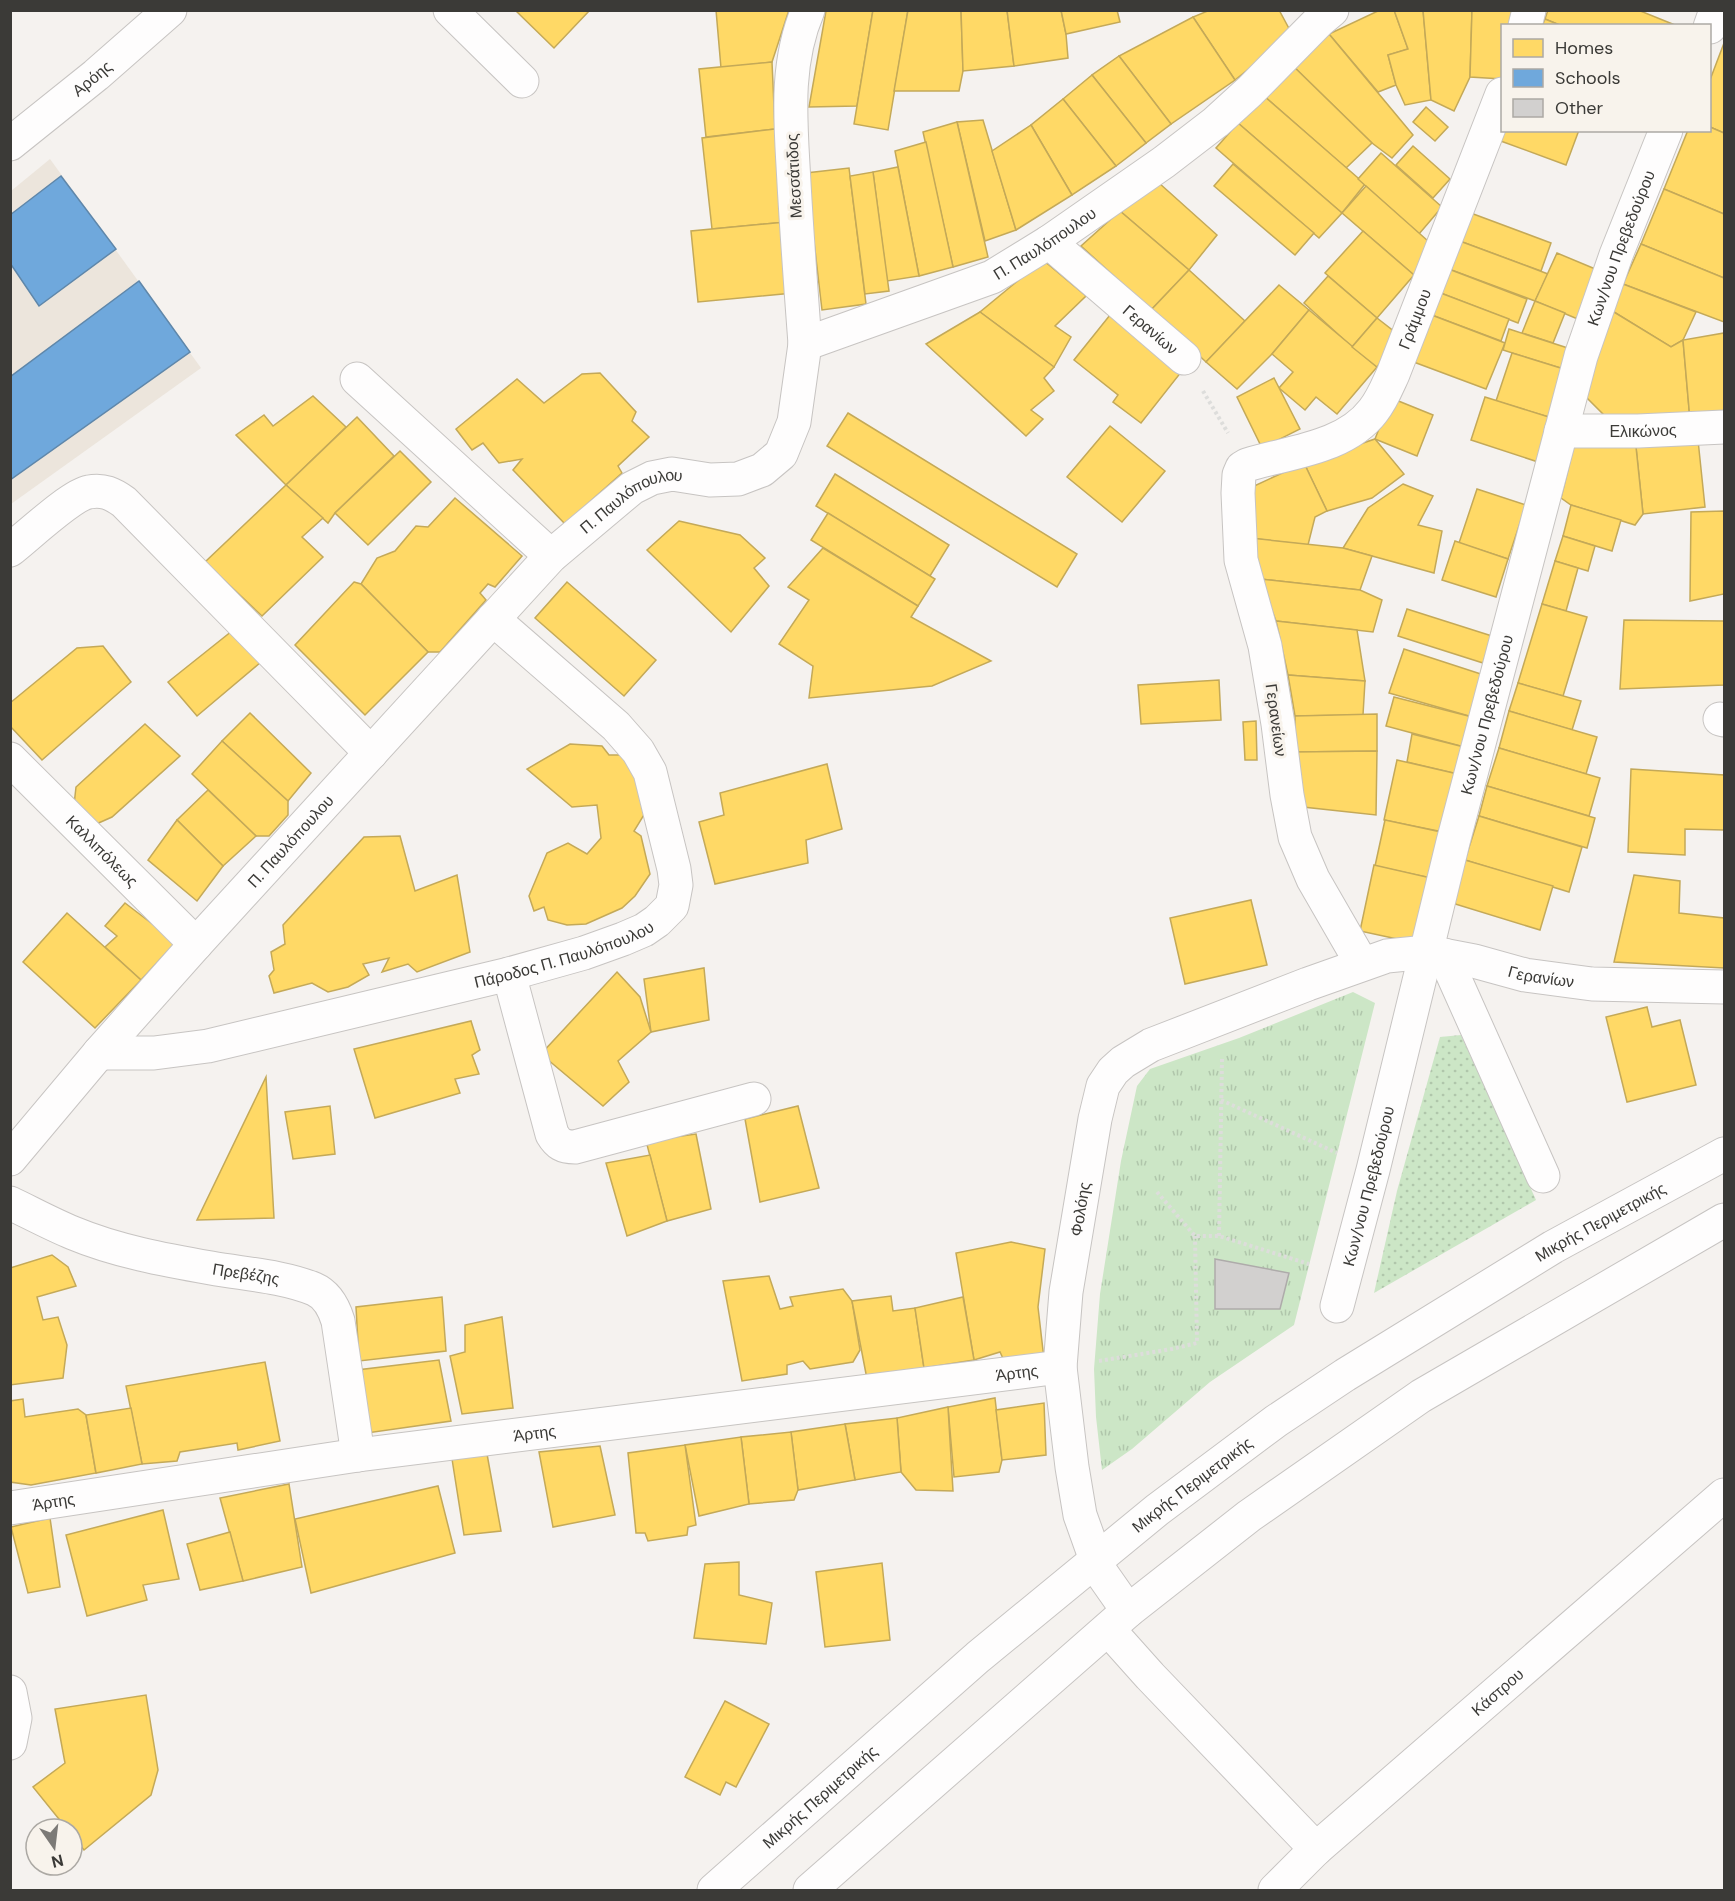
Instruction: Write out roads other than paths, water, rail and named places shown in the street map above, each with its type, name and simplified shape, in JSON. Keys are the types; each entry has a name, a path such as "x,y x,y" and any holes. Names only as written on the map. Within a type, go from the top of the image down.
{"street":[{"name":"Αρόης","path":"10,144 96,75 170,10"},
{"path":"450,10 522,81"},
{"name":"Μεσσάτιδος","path":"805,344 790,97 795,51 808,10"},
{"name":"Π. Παυλόπουλου","path":"10,1159 99,1053 196,944 552,556 632,488 652,478 672,474 710,480 738,479 762,470 781,454 794,422 805,344 992,277 1049,242 1216,122 1332,10"},
{"path":"1711,24 1716,10"},
{"name":"Γράμμου","path":"1247,465 1311,448 1339,437 1356,428 1372,413 1393,374 1501,99"},
{"name":"Κων/νου Πρεβεδούρου","path":"1337,1306 1373,1170 1436,953 1453,842 1581,356 1597,306 1665,132"},
{"name":"Γερανίων","path":"1049,242 1184,358"},
{"path":"357,379 552,556"},
{"name":"Ελικώνος","path":"1561,431 1638,431 1725,427"},
{"name":"Γερανείων","path":"1247,465 1242,468 1239,475 1241,560 1265,646 1295,837 1313,879 1362,964"},
{"path":"10,550 81,495 100,491 113,494 124,502 371,753"},
{"name":"Πάροδος Π. Παυλόπουλου","path":"99,1053 154,1053 208,1046 509,974 584,953 644,930 672,906 676,885 674,869 650,772 638,751 616,726 493,619"},
{"name":"Καλλιπόλεως","path":"10,759 196,944"},
{"path":"1436,953 1543,1176"},
{"name":"Γερανίων","path":"1362,964 1388,956 1436,953 1525,975 1558,980 1592,984 1725,987"},
{"name":"Φολόης","path":"1316,1849 1150,1677 1118,1620 1080,1515 1060,1367 1066,1292 1103,1086 1113,1071 1138,1052 1152,1045 1362,964"},
{"path":"509,974 552,1134 557,1142 565,1147 574,1147 754,1100"},
{"name":"Μικρής Περιμετρικής","path":"714,1890 978,1657 1157,1510 1276,1422 1346,1375 1553,1247 1725,1154"},
{"name":"Πρεβέζης","path":"10,1203 74,1233 115,1247 272,1279 317,1291 334,1309 338,1321 358,1455"},
{"path":"810,1890 1118,1620 1249,1516 1421,1396 1725,1220"},
{"name":"Άρτης","path":"10,1508 358,1455 1060,1367"},
{"name":"Κάστρου","path":"1275,1890 1316,1849 1725,1495"},
{"path":"10,1692 15,1718 10,1743"}]}
